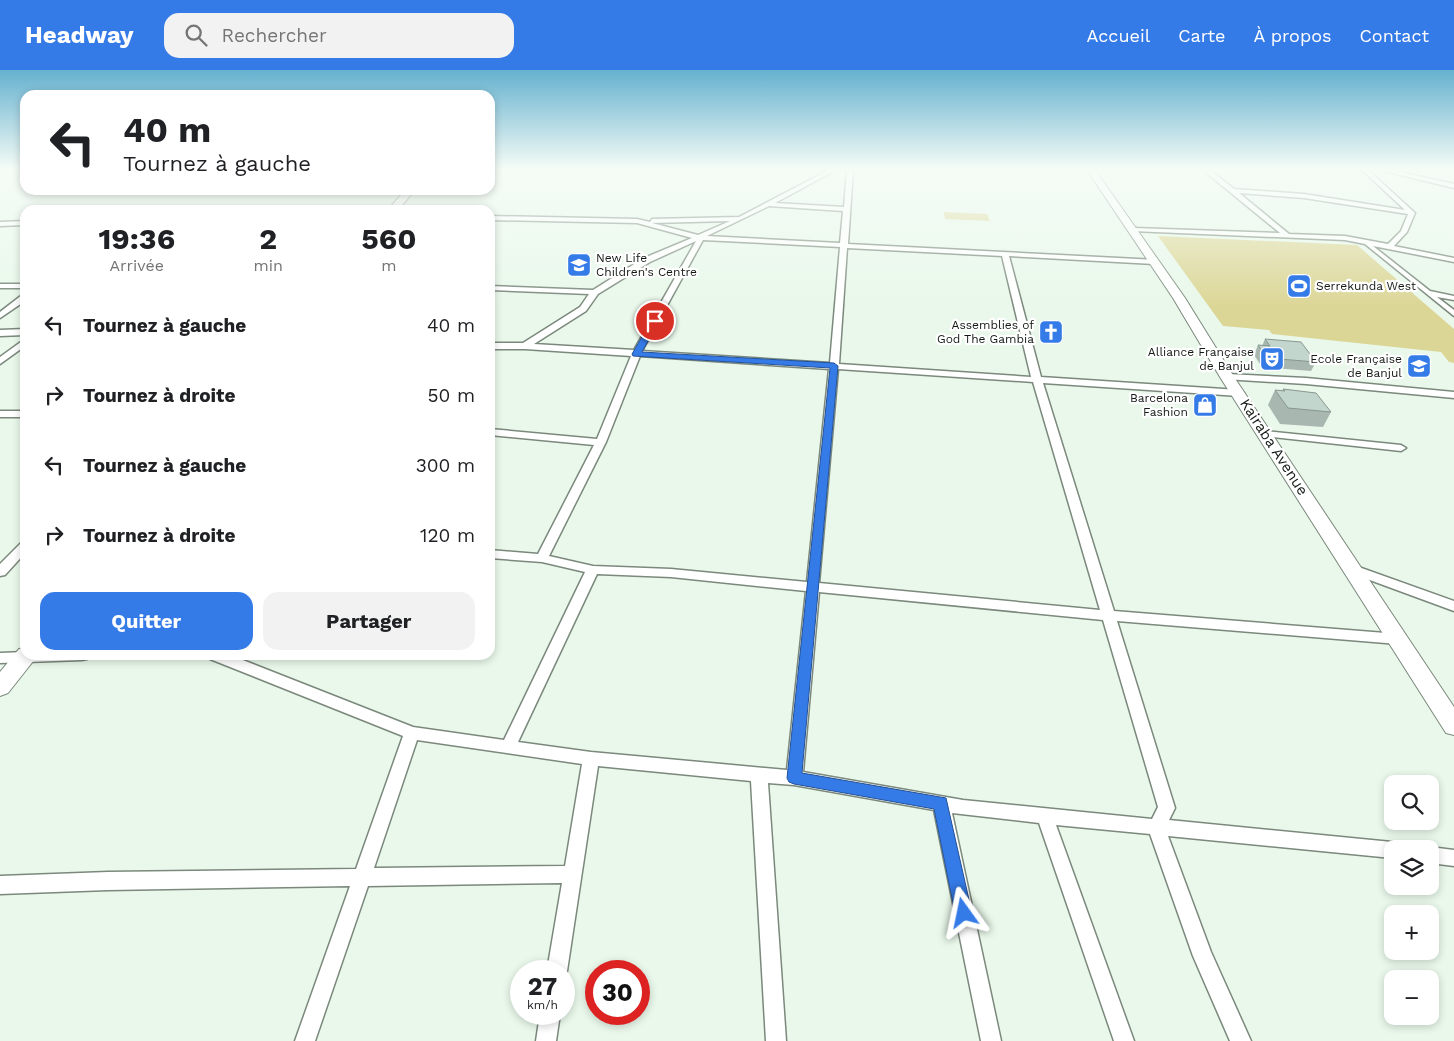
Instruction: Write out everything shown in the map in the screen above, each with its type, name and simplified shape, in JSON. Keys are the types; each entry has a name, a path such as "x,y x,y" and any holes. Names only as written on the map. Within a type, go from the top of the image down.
{"street":[{"path":"525,346 583,309 594,292 647,260 701,238 748,215"},
{"path":"794,778 834,366 845,215"},
{"name":"Kairaba Avenue","path":"1123,215 1211,347 1227,377 1266,434 1454,726"},
{"path":"1262,215 1286,235"},
{"path":"1389,247 1404,232 1411,215"},
{"path":"495,218 637,222 741,219"},
{"path":"637,222 701,238 1154,262"},
{"path":"0,224 20,223"},
{"path":"1134,230 1345,238 1454,260"},
{"path":"542,558 601,442 636,354 701,238"},
{"path":"1364,242 1454,314"},
{"path":"1418,252 1454,251"},
{"path":"1005,255 1036,380 1110,616 1167,808 1156,828 1203,956 1241,1041"},
{"path":"0,286 20,286"},
{"path":"495,288 594,292"},
{"path":"1429,293 1454,298"},
{"path":"0,316 20,301"},
{"path":"0,333 20,332"},
{"path":"0,361 20,346"},
{"path":"495,346 525,346 1239,393"},
{"path":"1227,377 1306,381 1454,395"},
{"path":"0,414 20,414"},
{"path":"495,432 601,442"},
{"path":"1266,434 1401,448"},
{"path":"0,572 20,551"},
{"path":"495,554 542,558 593,570 671,572 1110,616 1398,640"},
{"path":"1353,569 1454,606"},
{"path":"508,747 593,570"},
{"path":"0,658 20,656"},
{"path":"0,687 23,660"},
{"path":"227,660 412,732 591,759 794,778 963,808 1384,849"},
{"path":"305,1041 412,732"},
{"path":"559,960 591,759"},
{"path":"759,776 776,1041"},
{"path":"940,803 991,1041"},
{"path":"1044,817 1124,1041"},
{"path":"1439,856 1454,858"},
{"path":"0,885 572,874"},
{"path":"546,1041 548,1025"}],"shaded area":[{"path":"944,215 988,215 990,221 945,219"},
{"name":"Serrekunda West","path":"1158,236 1357,245 1454,329 1454,363 1449,362 1441,352 1272,334 1269,330 1223,326"}],"building":[{"path":"1265,339 1301,342 1316,362 1267,358 1258,345 1270,346"},
{"path":"1283,389 1316,393 1331,412 1288,408 1275,390 1285,391"}],"place":[{"name":"New Life Children's Centre","path":"579,265"},
{"name":"Serrekunda West","path":"1299,286"},
{"name":"Assemblies of God The Gambia","path":"1051,332"},
{"name":"Alliance Française de Banjul","path":"1272,359"},
{"name":"Ecole Française de Banjul","path":"1419,366"},
{"name":"Barcelona Fashion","path":"1205,405"}],"route":[{"path":"655,321 636,354 834,366 794,778 940,803 964,913"}]}
